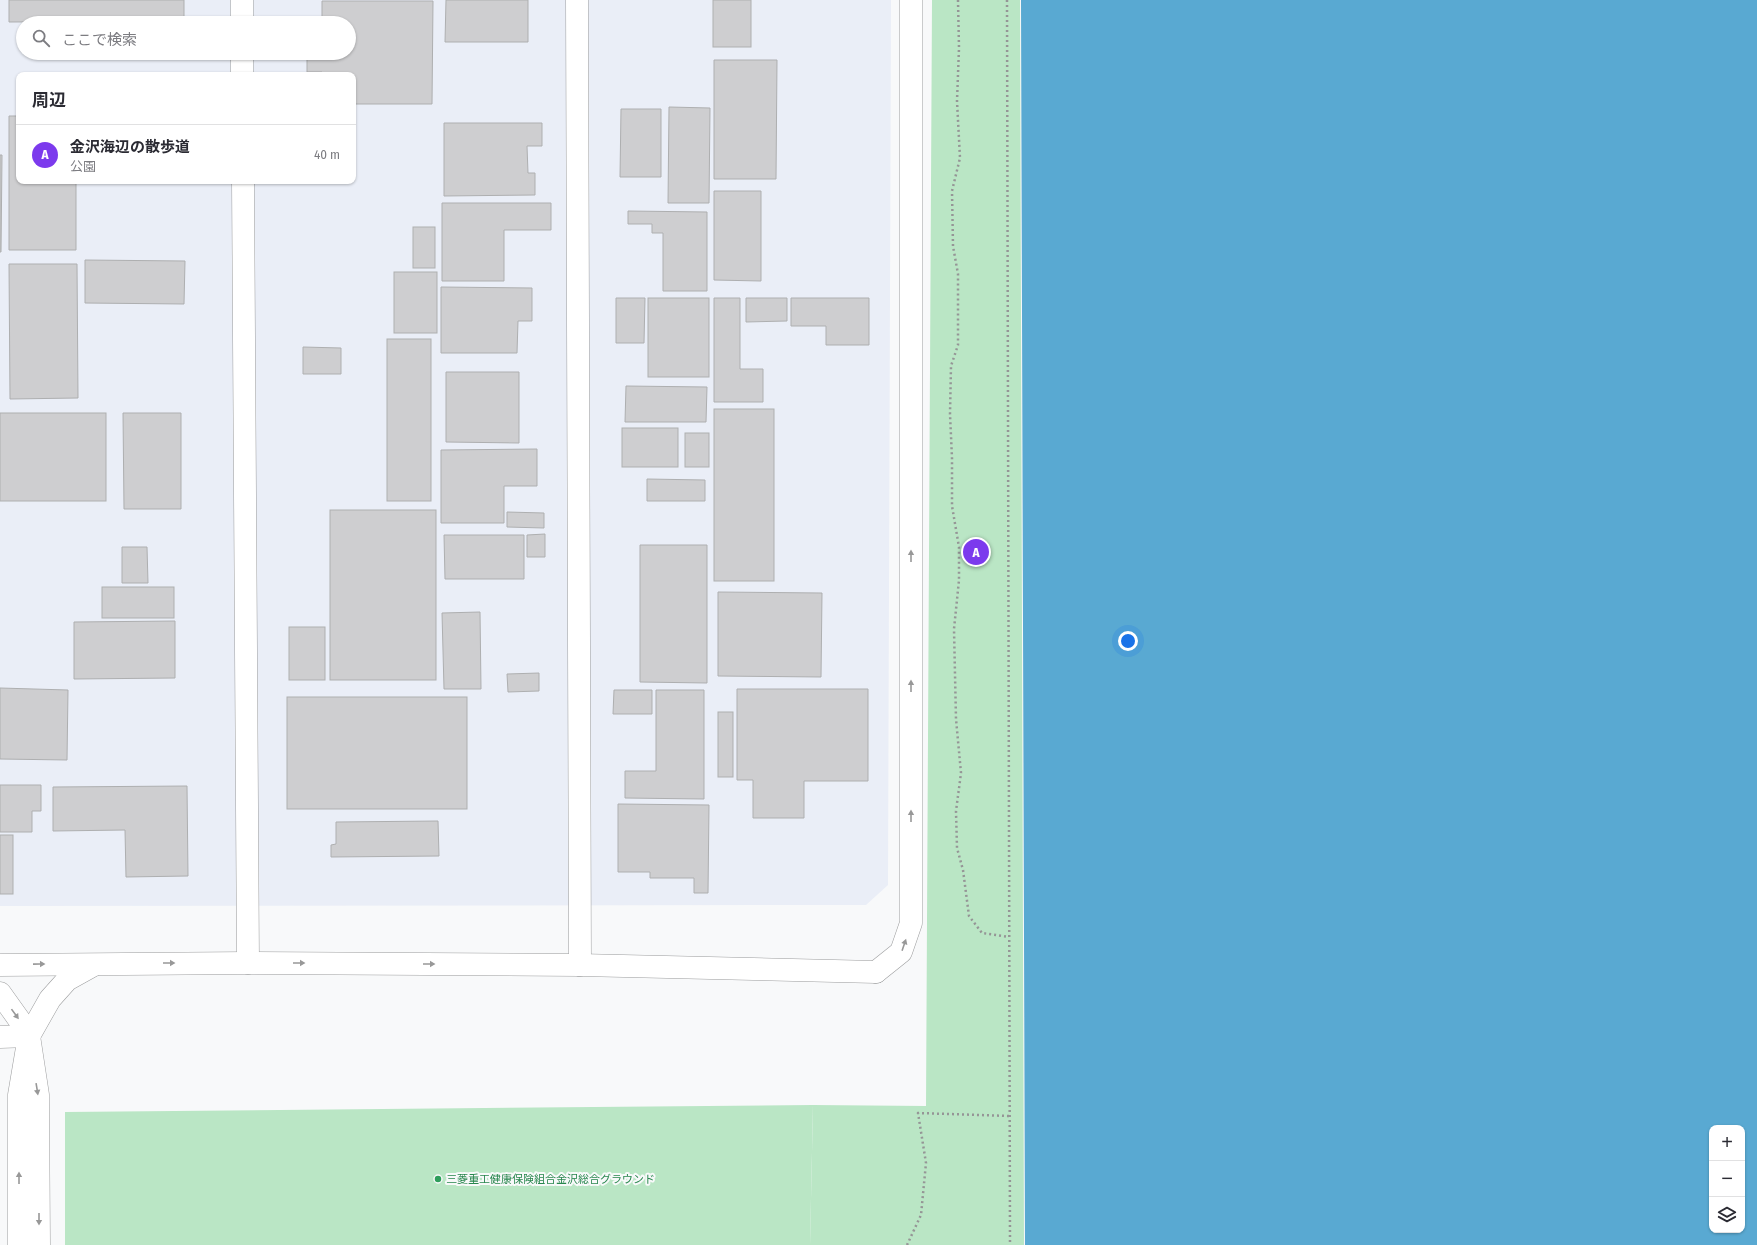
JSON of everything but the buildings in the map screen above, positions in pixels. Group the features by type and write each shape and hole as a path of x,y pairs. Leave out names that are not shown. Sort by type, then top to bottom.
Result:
{"street":[{"path":"242,0 242,16"},
{"path":"577,0 580,965"},
{"path":"0,965 248,963 580,965 876,972 901,952 912,922 911,0"},
{"path":"242,60 242,72"},
{"path":"243,184 248,963"},
{"path":"20,1245 19,1095 29,1036 50,999 67,980 96,964"},
{"path":"0,993 20,1020 29,1036 38,1095 39,1245"},
{"path":"0,1037 29,1036"}],"path":[{"path":"958,0 959,48 957,101 960,158 952,191 953,246 958,274 958,345 951,366 950,414 952,506 959,547 959,580 954,628 956,719 961,773 956,811 957,848 963,870 969,916 982,933 1009,937"},
{"path":"1006,0 1010,1245"},
{"path":"907,1245 921,1215 926,1163 918,1113 1009,1116"}],"shaded area":[{"path":"0,0 891,0 888,885 866,905 0,906"}],"green space":[{"path":"932,0 1020,0 1024,1245 810,1245 813,1105 926,1106"},
{"name":"三菱重工健康保険組合金沢総合グラウンド","path":"813,1105 810,1245 65,1245 65,1112"}],"water":[{"path":"1021,0 1757,0 1757,1245 1025,1245"}],"place":[{"name":"金沢海辺の散歩道","path":"976,552"},
{"name":"三菱重工健康保険組合金沢総合グラウンド","path":"438,1179"}]}
